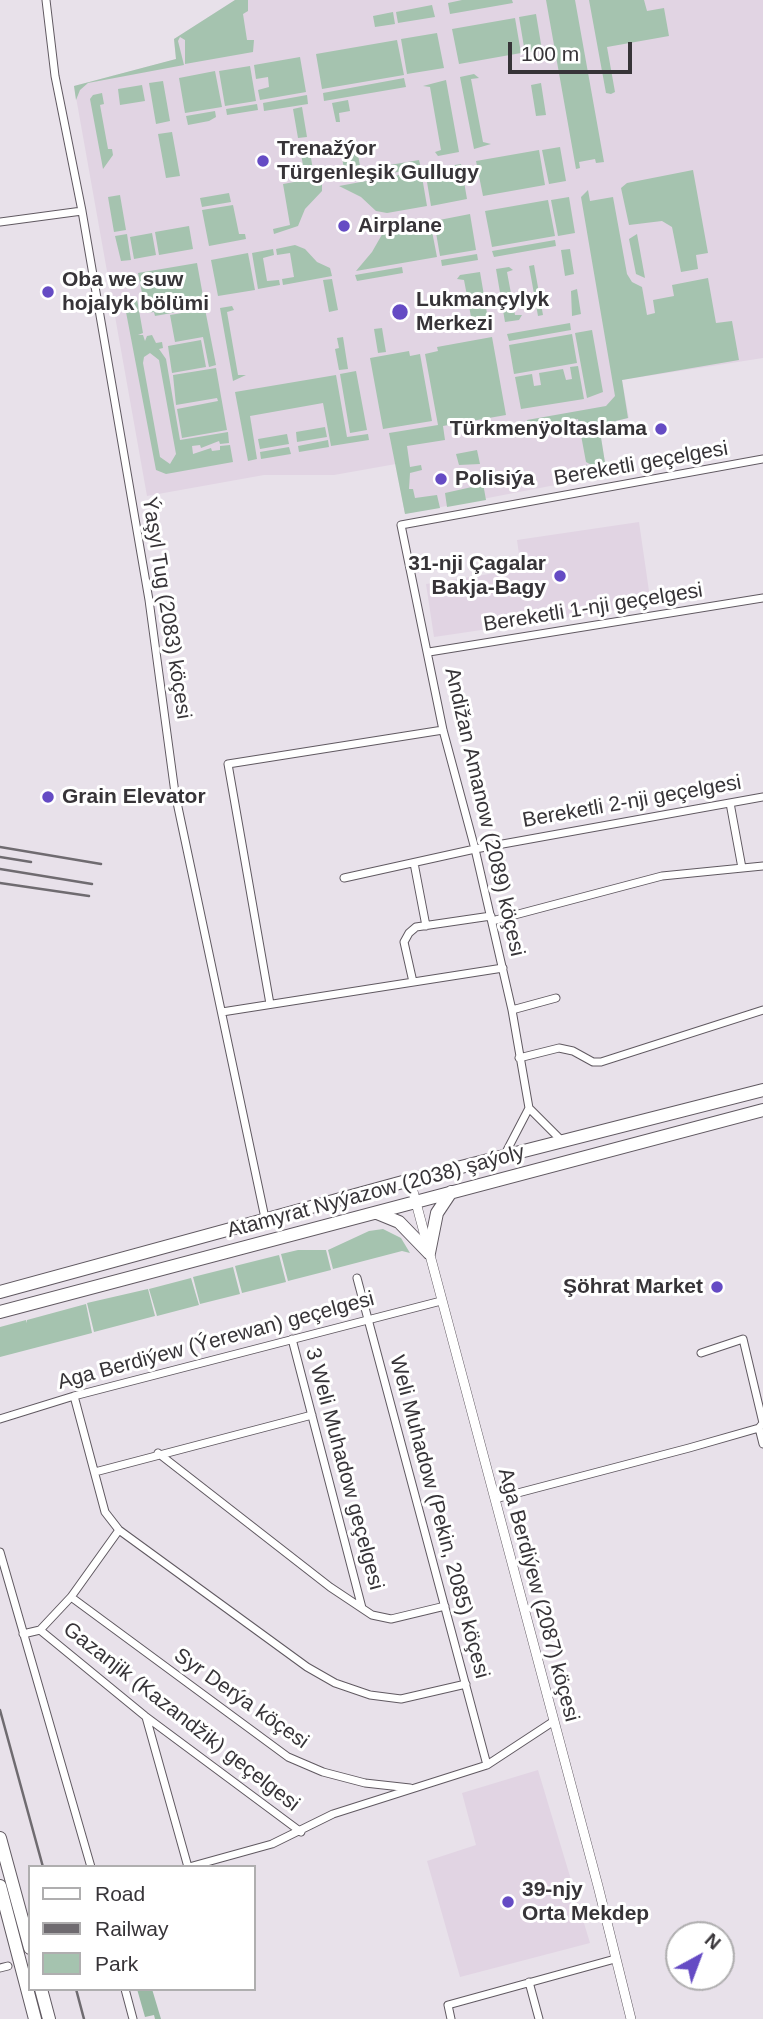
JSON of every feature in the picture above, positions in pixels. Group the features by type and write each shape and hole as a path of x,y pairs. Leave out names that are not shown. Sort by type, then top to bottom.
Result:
{"main road":[{"name":"Atamyrat Nyýazow (2038) şaýoly","path":"0,1292 410,1180 763,1090"},
{"name":"Atamyrat Nyýazow (2038) şaýoly","path":"0,1312 763,1110"},
{"path":"429,1253 437,1213 451,1192"},
{"path":"373,1212 399,1222 429,1253"},
{"path":"0,1838 28,1941"},
{"path":"0,1886 35,2019"},
{"path":"42,1991 49,2019"}],"street":[{"name":"Ýaşyl Tug (2083) köçesi","path":"46,0 55,76 82,211 149,600 175,793 265,1219"},
{"path":"0,222 82,211"},
{"name":"Bereketli geçelgesi","path":"401,526 763,459"},
{"name":"Andižan Amanow (2089) köçesi","path":"401,526 443,730 503,968 529,1108"},
{"name":"Bereketli 1-nji geçelgesi","path":"429,652 763,598"},
{"path":"270,1004 229,764 443,730"},
{"name":"Bereketli 2-nji geçelgesi","path":"344,878 475,849 763,797"},
{"path":"730,803 742,869"},
{"path":"414,863 426,926"},
{"path":"414,982 404,942 416,928 491,919 662,876 763,866"},
{"path":"222,1012 503,968"},
{"path":"512,1010 556,998"},
{"path":"519,1058 559,1048 573,1051 593,1062 601,1062 763,1010"},
{"path":"504,1156 529,1108 562,1141"},
{"name":"Aga Berdiýew (2087) köçesi","path":"410,1180 631,2019"},
{"name":"Weli Muhadow (Pekin, 2085) köçesi","path":"357,1278 487,1765"},
{"name":"Aga Berdiýew (Ýerewan) geçelgesi","path":"0,1419 74,1396 441,1301"},
{"name":"3 Weli Muhadow geçelgesi","path":"292,1339 362,1609"},
{"path":"701,1353 743,1339 763,1444"},
{"path":"74,1396 105,1512 120,1530 307,1667 335,1683 370,1695 401,1699 466,1684"},
{"path":"95,1472 312,1415"},
{"path":"495,1499 761,1425"},
{"path":"158,1454 362,1609 387,1619 445,1606"},
{"path":"23,1634 40,1630 71,1597 120,1530"},
{"path":"0,1552 90,1865"},
{"name":"Syr Derýa köçesi","path":"71,1597 288,1756 323,1772 365,1783 411,1788"},
{"name":"Gazanjik (Kazandžik) geçelgesi","path":"40,1630 145,1716 301,1832"},
{"path":"145,1716 188,1865"},
{"path":"196,1865 272,1844 333,1814 487,1765 554,1721"},
{"path":"451,2019 448,2005 615,1959"},
{"path":"529,1982 539,2019"},
{"path":"126,1991 133,2019"}],"shaded area":[{"path":"235,0 763,0 763,358 622,380 629,418 599,425 607,475 405,514 396,464 334,475 264,475 147,496 74,86 176,59 174,39"},
{"name":"31-nji Çagalar Bakja-Bagy","path":"639,522 651,605 434,637 426,584 521,569 517,540"},
{"name":"39-njy Orta Mekdep","path":"538,1770 590,1943 460,1977 427,1861 476,1845 462,1793"}],"green space":[{"path":"235,0 248,0 248,11 243,14 247,40 254,40 253,52 185,64 185,40 180,37 178,41 184,65 88,83 80,90 76,100 74,86 176,59 174,39"},
{"path":"462,0 512,0 513,3 450,14 448,3"},
{"path":"546,0 575,0 604,162 596,163 595,159 579,162 580,168 576,169"},
{"path":"589,0 644,0 647,11 664,8 669,36 607,47 615,92 611,94 606,93"},
{"path":"432,5 435,17 398,23 396,12"},
{"path":"393,12 395,24 375,27 373,16"},
{"path":"536,14 542,50 525,53 519,17"},
{"path":"515,18 521,53 459,64 452,29"},
{"path":"437,33 444,68 407,74 401,39"},
{"path":"397,40 404,75 322,89 316,54"},
{"path":"300,57 306,92 260,100 258,90 269,87 268,77 256,79 254,65"},
{"path":"250,66 256,101 225,106 219,71"},
{"path":"215,71 222,107 185,113 179,78"},
{"path":"474,74 479,78 471,79 483,142 491,144 474,149 460,77"},
{"path":"404,78 406,87 324,101 323,93"},
{"path":"446,80 459,152 438,156 435,152 441,150 430,87 423,86"},
{"path":"163,81 170,121 156,124 149,83"},
{"path":"541,83 546,115 536,116 531,85"},
{"path":"142,85 145,101 120,105 118,89"},
{"path":"102,93 104,104 100,105 108,149 112,149 113,155 103,169 90,99 93,95"},
{"path":"307,95 308,104 264,111 263,103"},
{"path":"348,100 350,111 339,113 340,122 336,122 332,103"},
{"path":"257,104 258,110 227,115 226,109"},
{"path":"302,107 307,137 298,138 293,109"},
{"path":"215,111 216,117 209,121 188,125 186,116"},
{"path":"172,132 180,176 166,178 158,134"},
{"path":"309,146 314,176 305,177 300,148"},
{"path":"560,147 566,181 549,184 542,150"},
{"path":"357,148 360,166 344,169 341,151"},
{"path":"539,150 545,185 483,196 476,161"},
{"path":"419,160 421,168 339,182 337,174"},
{"path":"461,164 467,199 431,206 425,170"},
{"path":"693,170 708,253 696,255 698,269 681,272 672,227 662,221 629,225 621,188 627,183"},
{"path":"421,171 427,206 387,213 376,211 361,197 339,186"},
{"path":"322,177 322,191 305,209 298,226 274,234 273,229 290,225 283,184"},
{"path":"588,190 590,201 613,197 627,274 632,282 642,287 647,315 655,313 653,300 674,296 672,285 708,278 716,323 732,321 739,360 622,380 628,418 599,425 607,475 589,479 586,464 593,474 598,473 599,469 586,462 578,419 529,428 527,420 606,406 615,396 581,197"},
{"path":"229,193 231,202 202,207 200,198"},
{"path":"120,195 126,230 114,232 108,197"},
{"path":"569,197 575,233 558,236 551,200"},
{"path":"548,200 555,236 492,247 485,211"},
{"path":"233,205 239,234 245,234 246,239 209,246 202,210"},
{"path":"470,214 476,250 440,256 434,221"},
{"path":"430,221 437,257 356,271 372,252 384,231"},
{"path":"189,226 193,249 159,255 155,232"},
{"path":"152,233 156,255 134,259 130,237"},
{"path":"127,234 131,260 121,261 115,236"},
{"path":"637,234 645,278 636,274 629,239"},
{"path":"555,240 556,246 494,257 492,251"},
{"path":"295,245 305,249 317,262 330,268 332,276 283,285 282,279 294,277 290,253 277,255 276,249"},
{"path":"273,249 274,255 263,258 267,281 279,280 280,285 258,289 252,253"},
{"path":"570,249 574,274 565,276 561,250"},
{"path":"248,253 255,290 218,296 211,260"},
{"path":"477,254 478,260 442,266 441,260"},
{"path":"197,263 205,307 155,316 154,312 146,313 138,273"},
{"path":"534,265 543,315 538,316 529,266"},
{"path":"402,267 403,273 357,281 355,275"},
{"path":"509,267 513,270 507,272 515,315 522,315 519,320 505,322 496,269"},
{"path":"480,272 489,325 468,328 465,324 472,322 464,280 457,279 460,275"},
{"path":"332,279 338,310 329,312 323,280"},
{"path":"577,289 581,314 572,316 571,291"},
{"path":"137,299 143,333 138,335 143,335 145,341 147,336 152,335 156,343 162,342 163,348 159,349 166,359 180,440 228,432 229,443 220,444 219,441 201,448 200,445 192,446 193,454 211,448 212,451 220,450 220,446 230,445 233,462 166,474 156,470 126,312 127,301","holes":["150,353 159,360 176,454 170,464 160,457 143,363 144,357"]},
{"path":"232,306 234,310 227,312 238,375 246,375 233,381 220,308"},
{"path":"205,309 216,365 209,367 203,337 175,342 170,315"},
{"path":"570,323 571,330 509,341 507,334"},
{"path":"382,328 386,352 378,353 374,329"},
{"path":"592,330 603,392 587,398 575,333"},
{"path":"572,334 577,363 514,374 509,345"},
{"path":"343,337 348,369 339,370 335,349 339,348 337,338"},
{"path":"492,337 506,415 443,426 445,440 407,446 410,467 421,465 422,470 410,473 409,489 413,489 415,498 437,495 440,508 405,514 389,433 438,425 425,354 438,351 437,347"},
{"path":"201,340 206,367 172,373 168,346"},
{"path":"409,351 410,356 420,354 432,421 383,429 370,358"},
{"path":"578,366 584,399 521,409 515,377 532,374 534,386 541,385 539,373 563,369 566,380 572,379 570,367"},
{"path":"216,368 227,430 182,438 177,409 218,401 217,398 176,405 173,375"},
{"path":"356,371 367,430 350,433 340,374"},
{"path":"336,375 347,437 368,434 369,440 331,446 323,403 250,416 257,459 248,461 235,392"},
{"path":"325,427 327,437 297,442 296,432"},
{"path":"287,434 289,444 260,449 258,439"},
{"path":"328,440 329,447 299,452 298,446"},
{"path":"289,447 291,454 261,459 260,452"},
{"path":"477,450 480,464 459,465 456,454"},
{"path":"481,472 486,500 447,507 445,493 472,487 470,474"},
{"path":"383,1229 401,1238 410,1253 402,1251 333,1269 328,1250 369,1231"},
{"path":"298,1250 326,1250 331,1270 288,1281 281,1254"},
{"path":"279,1255 286,1282 242,1293 235,1266"},
{"path":"233,1267 240,1294 200,1304 193,1277"},
{"path":"191,1278 199,1305 157,1316 149,1289"},
{"path":"148,1289 155,1316 94,1332 87,1303"},
{"path":"86,1304 92,1333 0,1357 0,1327 26,1320 27,1323 27,1320"},
{"path":"138,1991 153,1991 161,2019 155,2019 154,2015 145,2017"}],"railway":[{"path":"0,847 101,864"},
{"path":"0,857 31,862"},
{"path":"0,869 92,884"},
{"path":"0,883 89,896"},
{"path":"0,1710 42,1865"},
{"path":"77,1991 84,2019"}],"place":[{"name":"Trenažýor Türgenleşik Gullugy","path":"263,161"},
{"name":"Airplane","path":"344,226"},
{"name":"Oba we suw hojalyk bölümi","path":"48,292"},
{"name":"Lukmançylyk Merkezi","path":"400,312"},
{"name":"Türkmenÿoltaslama","path":"661,429"},
{"name":"Polisiýa","path":"441,479"},
{"name":"31-nji Çagalar Bakja-Bagy","path":"560,576"},
{"name":"Grain Elevator","path":"48,797"},
{"name":"Şöhrat Market","path":"717,1287"},
{"name":"39-njy Orta Mekdep","path":"508,1902"}]}
